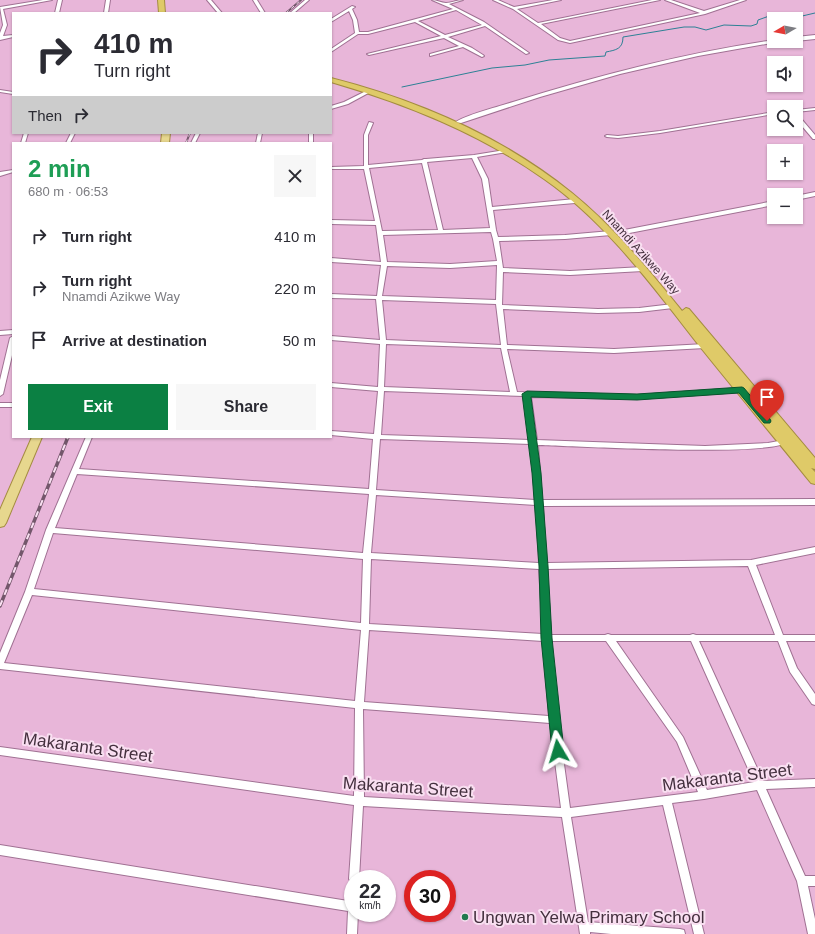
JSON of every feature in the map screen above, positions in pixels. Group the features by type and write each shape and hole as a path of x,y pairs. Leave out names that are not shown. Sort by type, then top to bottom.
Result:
{"highway":[{"path":"156,0 157,12"},
{"path":"161,0 162,12"},
{"name":"Nnamdi Azikwe Way","path":"332,77 401,98 459,122 498,142 541,168 583,200 615,233 814,463"},
{"name":"Nnamdi Azikwe Way","path":"332,80 370,91 432,114 463,128 505,151 548,179 615,233 815,480"}],"main road":[{"path":"0,523 4,506 37,438"}],"street":[{"path":"12,36 0,38 5,25 1,8 50,0"},
{"path":"57,12 60,0"},
{"path":"106,12 108,0"},
{"path":"209,0 219,12"},
{"path":"255,0 262,12"},
{"path":"293,12 307,0"},
{"path":"434,0 446,4 485,25 527,53"},
{"path":"446,4 461,0"},
{"path":"495,0 514,8 562,41 570,42 705,13 744,0"},
{"path":"514,8 559,0"},
{"path":"537,24 658,0"},
{"path":"667,0 705,13"},
{"path":"332,20 352,8 357,33"},
{"path":"332,50 357,33 368,33 456,9"},
{"path":"415,21 443,37 465,46 482,56"},
{"path":"369,54 443,37 485,25"},
{"path":"803,38 815,37"},
{"path":"459,122 529,98 649,66 710,51 767,43"},
{"path":"431,55 465,46"},
{"path":"0,90 12,93"},
{"path":"332,108 346,104 370,91"},
{"path":"803,110 815,109"},
{"path":"607,136 618,137 660,132 767,114"},
{"path":"355,870 359,801 359,705 365,626 367,556 381,389 383,342 379,299 384,264 380,234 366,167 366,135 371,123"},
{"path":"803,124 815,138"},
{"path":"332,168 366,167 474,156 505,151"},
{"path":"474,156 485,179 491,209 493,230 500,263 500,305 504,348 514,394"},
{"path":"424,160 441,231"},
{"path":"0,174 12,171"},
{"path":"803,197 815,194"},
{"path":"491,209 575,201"},
{"path":"496,239 565,237 615,233 767,204"},
{"path":"332,222 377,223"},
{"path":"380,234 493,230"},
{"path":"332,260 384,264 450,266 500,263"},
{"path":"499,270 570,273 643,269"},
{"path":"332,296 598,311 639,310 673,306"},
{"path":"0,333 12,332"},
{"path":"332,338 504,348 614,351 705,346"},
{"path":"0,394 12,342"},
{"path":"332,385 381,389 637,397 742,390"},
{"path":"527,394 534,443 539,502 544,566 547,638 554,720 566,812 585,930 680,934"},
{"path":"0,405 12,405"},
{"path":"332,433 377,437 706,448 768,445 784,442"},
{"path":"0,663 29,592 50,530 89,438"},
{"path":"76,471 539,502 815,502"},
{"path":"50,530 367,556 544,566 752,563 815,550"},
{"path":"752,563 793,670 815,701"},
{"path":"29,592 365,626 547,638 815,638"},
{"path":"608,637 680,740 704,795"},
{"path":"693,637 802,882 813,934"},
{"path":"0,666 359,705 554,720"},
{"name":"Makaranta Street","path":"0,750 359,801 566,812 704,795 760,785 815,783"},
{"path":"667,800 699,934"},
{"path":"0,850 344,905"},
{"path":"802,882 815,881"},
{"path":"352,922 352,934"}],"waterway":[{"path":"402,87 492,68 525,65 549,60 605,56 606,52 616,50 622,44 623,37 684,27 695,27 706,30 724,25 751,26 757,24 758,20 772,15 798,17 815,13"}],"railway":[{"path":"287,12 301,0"},
{"path":"186,142 190,134"},
{"path":"0,606 68,438"}],"place":[{"name":"Ungwan Yelwa Primary School","path":"465,917"}],"route":[{"path":"558,751 547,638 544,566 534,443 527,394 637,397 742,390 767,421"}]}
